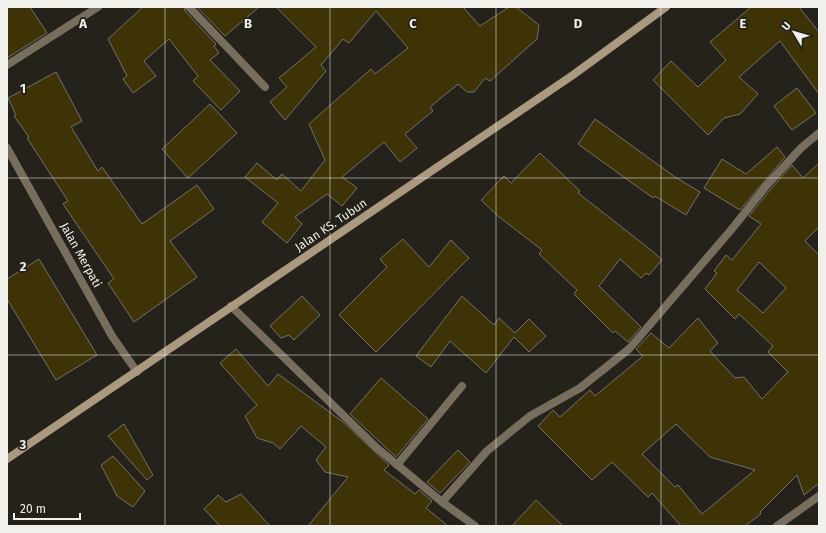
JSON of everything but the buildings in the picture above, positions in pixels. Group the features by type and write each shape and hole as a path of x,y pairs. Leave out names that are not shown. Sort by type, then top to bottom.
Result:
{"main road":[{"name":"Jalan KS. Tubun","path":"7,459 573,75 666,7"}],"street":[{"path":"7,65 98,7"},
{"path":"189,7 265,87"},
{"path":"442,502 487,451 499,441 530,416 580,388 629,349 731,230 766,185 801,148 819,133"},
{"name":"Jalan Merpati","path":"7,148 112,336 137,372"},
{"path":"231,306 377,448 442,502 475,526"},
{"path":"397,465 462,386"},
{"path":"777,526 819,496"}]}
